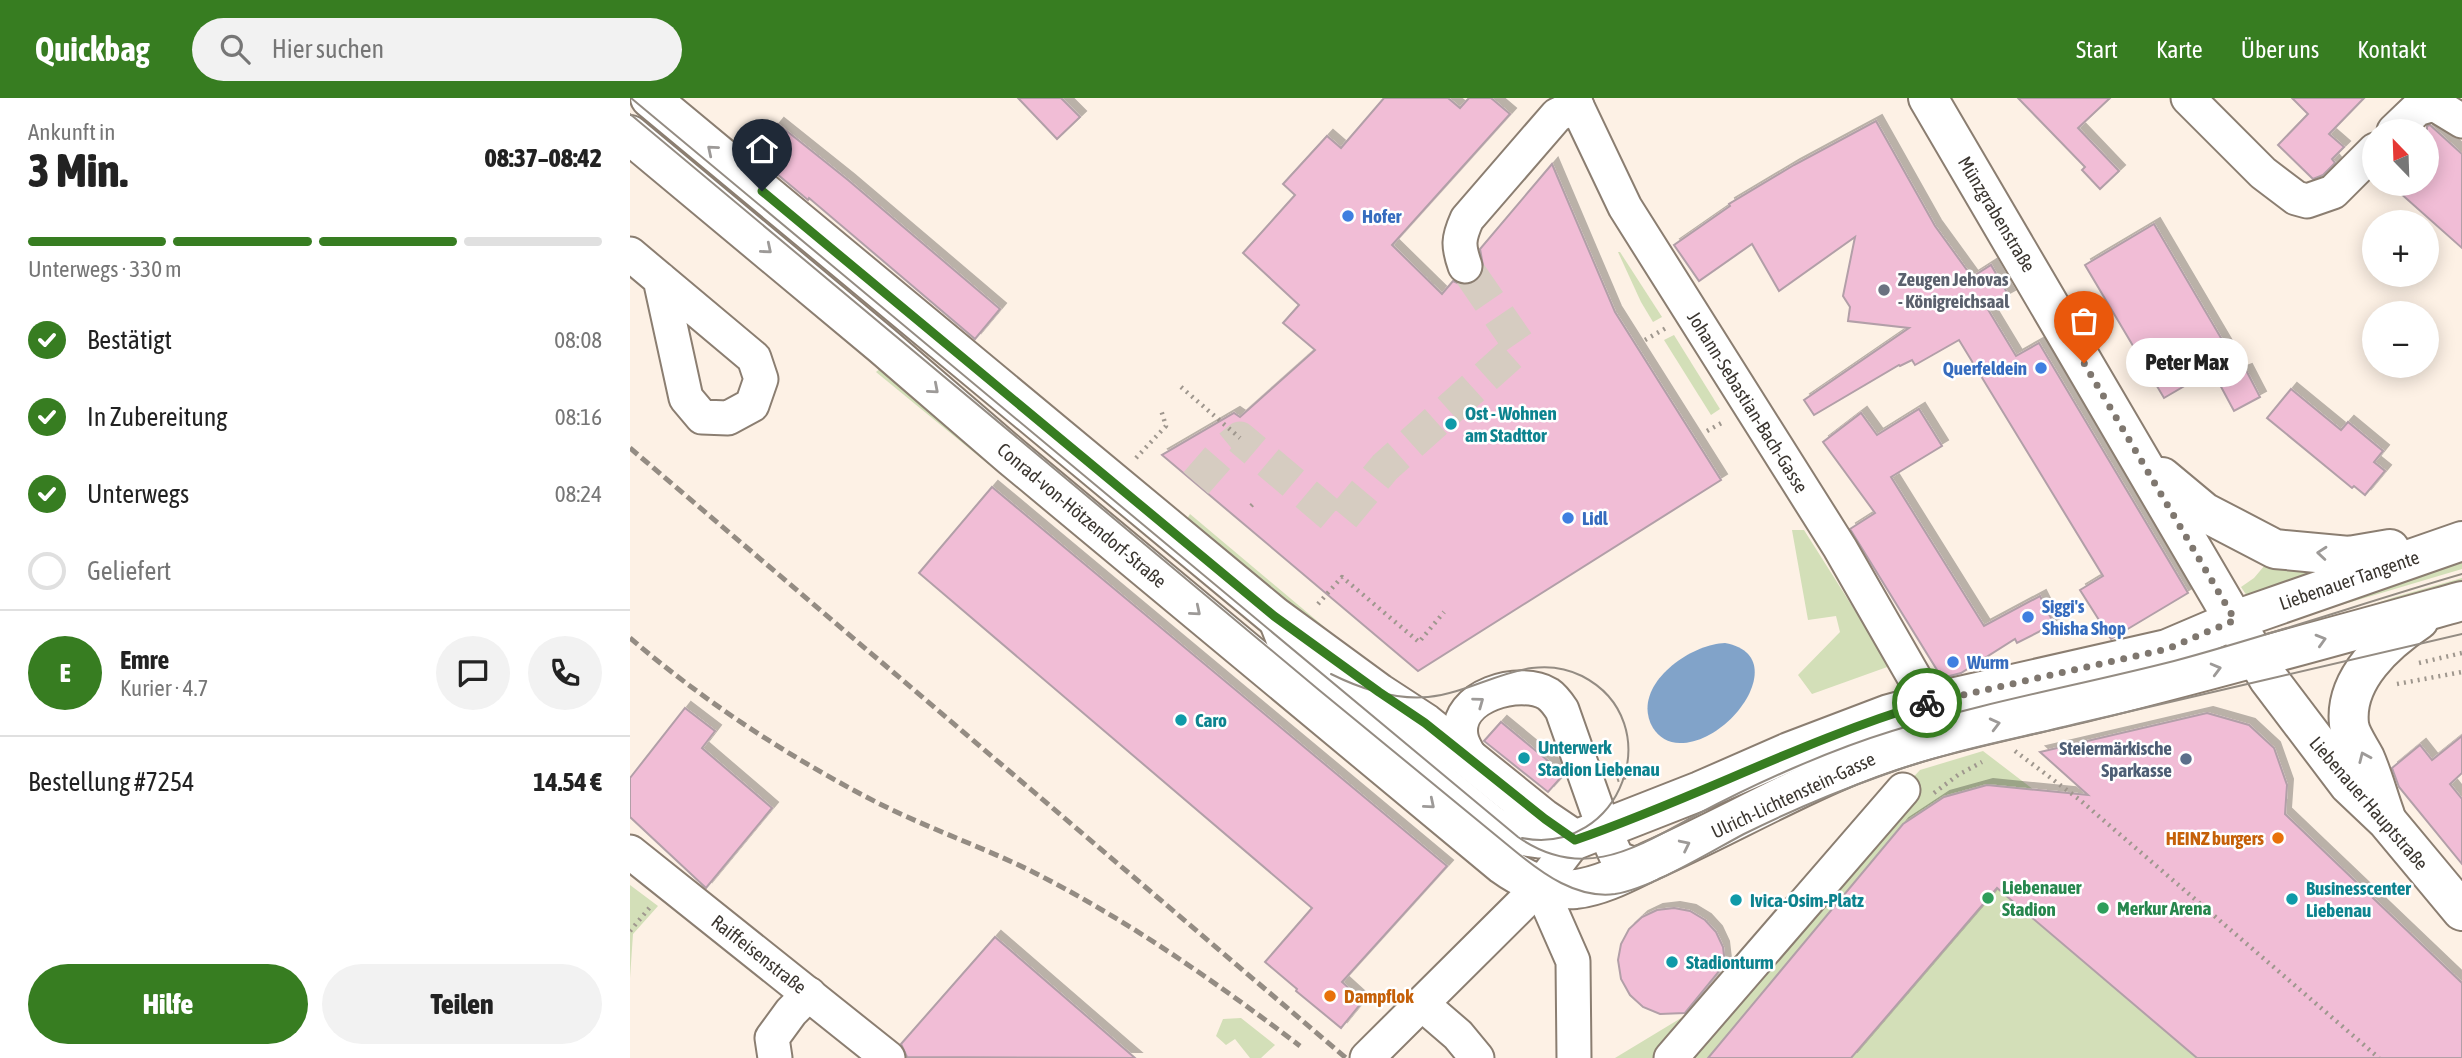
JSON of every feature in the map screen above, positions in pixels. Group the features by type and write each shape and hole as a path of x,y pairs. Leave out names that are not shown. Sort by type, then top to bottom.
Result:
{"main road":[{"name":"Münzgrabenstraße","path":"1928,98 2235,620"},
{"path":"664,102 1274,616 1425,723 1472,760 1590,834"},
{"name":"Conrad-von-Hötzendorf-Straße","path":"635,139 1503,865 1520,878 1540,886"},
{"path":"2139,457 2204,512 2275,549 2349,556 2462,539"},
{"name":"Liebenauer Tangente","path":"2235,620 2462,539"},
{"path":"2256,659 2449,605"},
{"path":"2387,821 2366,761 2348,726 2350,702 2368,667 2391,639 2449,605"},
{"name":"Ulrich-Lichtenstein-Gasse","path":"1590,834 1700,791 1789,752 1889,715 1929,703 2167,649 2235,620"},
{"name":"Liebenauer Hauptstraße","path":"2235,620 2256,659 2292,712 2349,785 2387,821 2462,911"},
{"name":"Ulrich-Lichtenstein-Gasse","path":"1540,886 1576,889 1600,883 1832,773 1882,754 2256,659"}],"street":[{"path":"2188,98 2263,173 2295,198 2307,201 2333,192 2362,163"},
{"path":"635,139 664,102"},
{"path":"1465,266 1459,249 1460,235 1467,219 1557,116 1575,102"},
{"name":"Johann-Sebastian-Bach-Gasse","path":"1575,102 1625,208 1840,548 1929,703"},
{"path":"2407,119 2417,109 2434,104 2462,121"},
{"path":"630,254 660,279"},
{"path":"1274,616 1290,657 1494,824 1526,839 1539,841 1590,834"},
{"path":"1472,760 1461,735 1461,726 1468,710 1489,694 1513,687 1526,687 1546,693 1562,710 1590,834 1617,858 1632,864 1651,861"},
{"path":"1671,1058 1915,794"},
{"path":"1367,1058 1590,834"},
{"name":"Raiffeisenstraße","path":"630,852 888,1058"},
{"path":"1540,886 1573,961 1574,1058"},
{"path":"775,1058 772,1038 791,1012 809,994"},
{"path":"1422,1004 1458,1035 1477,1058"}],"path":[{"path":"1645,340 1664,329"},
{"path":"1181,387 1240,438"},
{"path":"1134,464 1139,453 1166,426 1161,410"},
{"path":"1707,431 1723,422"},
{"path":"1318,604 1342,577 1419,642 1444,612"},
{"path":"2385,687 2462,672"},
{"path":"2004,754 2023,748"},
{"path":"2015,751 2080,800 2379,1058"},
{"path":"1915,794 1993,757"},
{"path":"630,931 653,902"}],"green space":[{"path":"1620,252 1662,317 1653,322"},
{"path":"1674,335 1720,409 1711,415 1664,340"},
{"path":"882,367 995,466 993,468 876,372"},
{"path":"1190,514 1384,677 1382,682 1187,519"},
{"path":"1792,530 1804,530 1890,666 1812,694 1798,675 1840,632 1836,616 1808,620"},
{"path":"2462,563 2462,569 2304,616 2302,611"},
{"path":"2265,565 2327,571 2247,596 2241,587 2254,578"},
{"path":"2462,578 2462,585 2308,626 2395,597"},
{"name":"Liebenauer Stadion","path":"1983,751 2362,1058 1615,1058 1696,1009 1920,770"},
{"path":"630,885 658,906 633,934 630,978"},
{"path":"1241,1018 1275,1045 1261,1058 1250,1058 1235,1039 1226,1045 1216,1036 1223,1019"}],"water":[{"path":"1725,643 1744,651 1754,664 1754,680 1747,698 1735,715 1700,739 1680,743 1664,739 1653,728 1648,713 1649,698 1656,683 1666,670 1695,651"}],"building":[{"path":"1018,98 1061,98 1080,117 1057,139"},
{"name":"Ost - Wohnen am Stadttor","path":"1384,98 1448,98 1460,108 1469,98 1491,98 1510,114 1392,245 1442,294 1453,281 1462,285 1472,284 1484,271 1480,249 1552,164 1615,312 1721,480 1418,671 1162,455 1234,413 1240,417 1315,350 1283,323 1299,305 1243,253 1295,195 1283,184 1327,136 1341,148"},
{"path":"2018,98 2110,98 2078,128 2119,171 2100,189 2082,170 2085,167"},
{"path":"2292,98 2364,98 2329,134 2344,147 2332,159 2335,163 2323,175 2313,179 2278,145 2308,114"},
{"path":"1876,121 1935,226 1972,277 1991,265 2009,296 1987,308 2016,356 2039,343 2188,593 2111,639 2080,590 2103,576 1959,340 1915,365 1912,360 1899,365 1814,415 1804,400 1909,328 1848,321 1850,307 1843,296 1855,237 1779,291 1752,244 1699,281 1674,245 1730,206 1729,204"},
{"path":"778,124 1000,309 975,339 753,154"},
{"path":"2440,134 2462,154 2462,248 2439,228 2439,210 2419,210 2404,196 2440,196"},
{"path":"2154,224 2241,372 2246,370 2260,397 2234,411 2212,370 2164,398 2085,265"},
{"path":"2291,389 2341,430 2348,422 2383,451 2374,462 2385,471 2365,495 2354,486 2352,488 2267,418"},
{"path":"1919,409 1942,446 1891,477 1984,626 2040,596 2054,624 2017,643 2015,639 1961,673 1942,678 1850,529 1875,513 1823,442 1861,413 1877,435"},
{"name":"Caro","path":"992,487 1447,866 1342,982 1363,1001 1341,1028 1265,962 1312,908 919,573"},
{"path":"685,708 715,731 702,748 772,808 706,888 630,817 630,778"},
{"path":"2207,713 2249,725 2274,748 2287,785 2285,814 2462,983 2462,1058 2197,1058 1997,888 1851,1058 1708,1058 1903,824 1944,797 1987,785 2088,795 2040,752"},
{"name":"Unterwerk Stadion Liebenau","path":"1501,722 1564,774 1548,792 1484,741"},
{"path":"2462,736 2462,773 2450,784 2462,799 2462,864 2399,787 2392,768 2420,745 2432,760"},
{"name":"Stadionturm","path":"1674,908 1690,911 1705,920 1716,932 1723,947 1725,964 1685,1013 1660,1014 1643,1007 1630,995 1621,979 1618,960 1621,944 1629,929 1642,917 1657,910"},
{"path":"995,937 1135,1058 907,1057 901,1044"}],"tunnel":[{"path":"1196,483 1223,452 1240,438 1339,522 1385,467 1520,346 1465,266"}],"tram line":[{"path":"631,98 1518,837 1542,851 1565,857 1588,859 1632,848 1769,779 1819,757 1892,731 1997,702 2174,661 2462,574"},
{"path":"630,114 1515,851 1549,876 1587,893 1615,894 1646,885 1796,809 1933,759 2462,634"},
{"path":"1331,674 1378,692 1403,697 1428,697 1448,694 1524,669 1543,667 1562,669 1582,676 1609,697 1624,723 1628,752 1622,781 1608,807 1586,827 1557,838 1522,838"}],"railway":[{"path":"630,448 1346,1058"},
{"path":"630,638 717,706 779,747 876,802 1019,865 1074,894 1173,955 1300,1046"}],"way so far":[{"path":"1927,703 2167,649 2235,620 2084,363"}],"place":[{"name":"Hofer","path":"1348,216"},
{"name":"Zeugen Jehovas - Königreichsaal","path":"1884,290"},
{"name":"Peter Max","path":"2084,363"},
{"name":"Querfeldein","path":"2041,368"},
{"name":"Ost - Wohnen am Stadttor","path":"1451,424"},
{"name":"Lidl","path":"1568,518"},
{"name":"Siggi's Shisha Shop","path":"2028,617"},
{"name":"Wurm","path":"1953,662"},
{"name":"Caro","path":"1181,720"},
{"name":"Unterwerk Stadion Liebenau","path":"1524,758"},
{"name":"Steiermärkische Sparkasse","path":"2186,759"},
{"name":"HEINZ burgers","path":"2278,838"},
{"name":"Liebenauer Stadion","path":"1988,898"},
{"name":"Businesscenter Liebenau","path":"2292,899"},
{"name":"Ivica-Osim-Platz","path":"1736,900"},
{"name":"Merkur Arena","path":"2103,908"},
{"name":"Stadionturm","path":"1672,962"},
{"name":"Dampflok","path":"1330,996"}],"route":[{"path":"762,191 1274,616 1425,723 1575,840 1700,791 1789,752 1927,703"}]}
